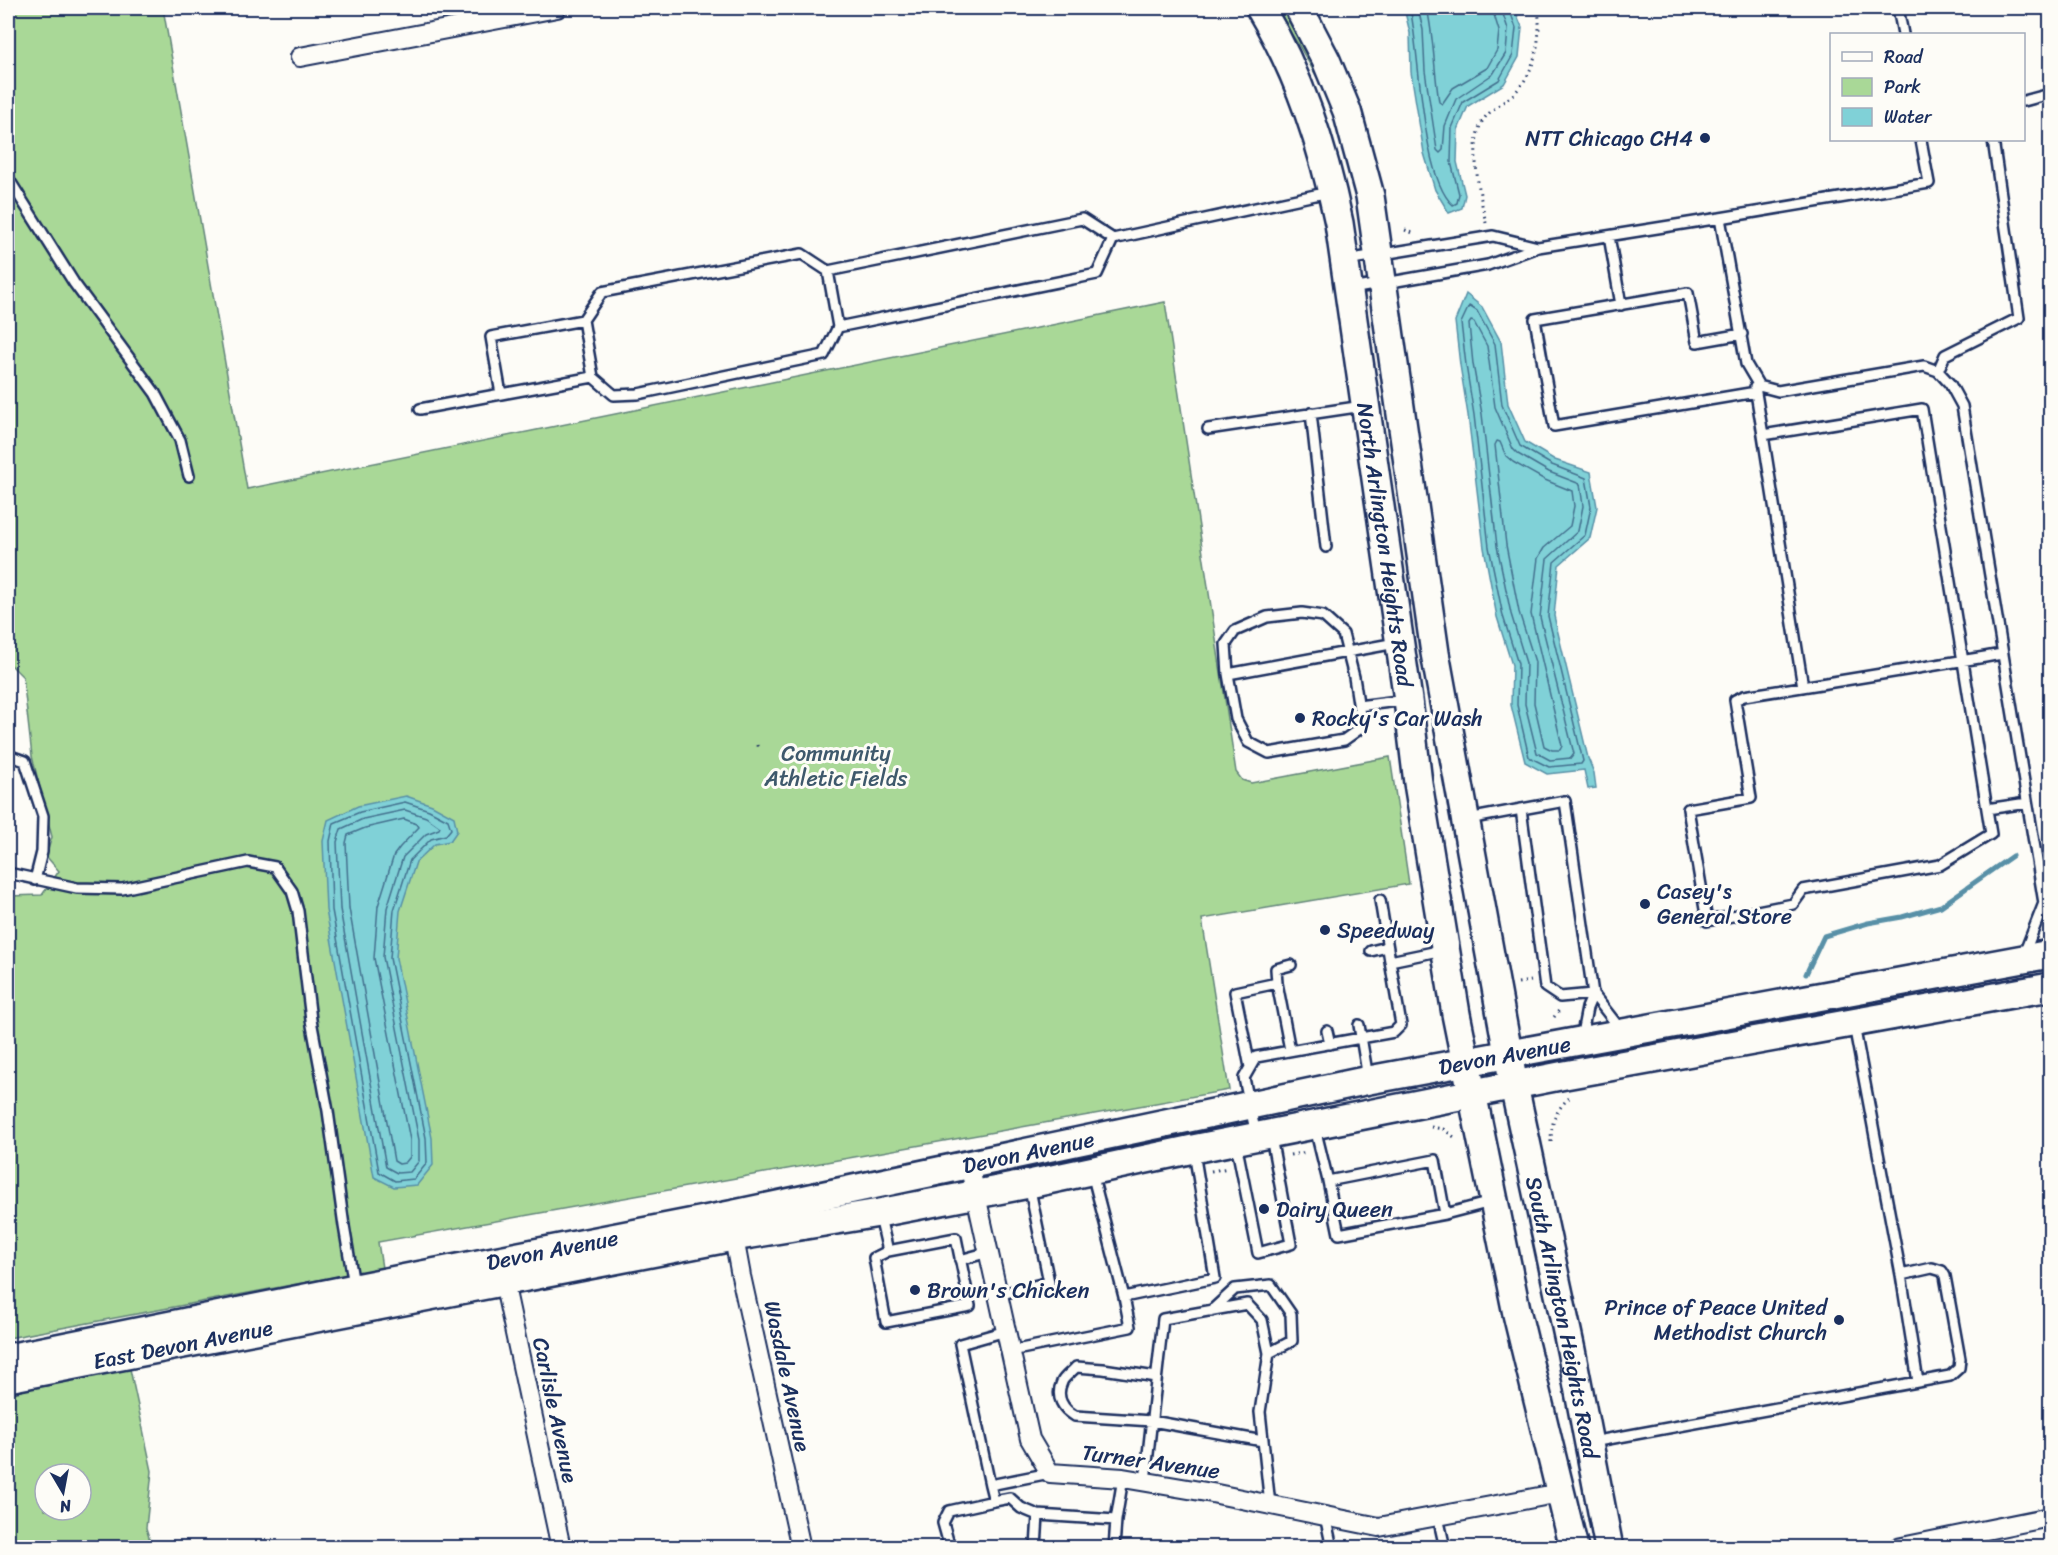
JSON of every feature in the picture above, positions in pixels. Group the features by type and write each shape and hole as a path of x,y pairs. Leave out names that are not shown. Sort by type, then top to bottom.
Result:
{"main road":[{"name":"North Arlington Heights Road","path":"1260,8 1305,100 1316,131 1332,192 1345,260 1408,700 1419,794 1471,1094"},
{"name":"North Arlington Heights Road","path":"1299,8 1326,60 1347,111 1367,185 1435,653 1514,1086"},
{"name":"Devon Avenue","path":"357,1298 504,1282 732,1226 969,1164 1369,1080 2050,954"},
{"name":"Devon Avenue","path":"8,1358 357,1298 732,1226 879,1213 1092,1170 1196,1161 1255,1147 1317,1137 1471,1094 2050,987"},
{"name":"South Arlington Heights Road","path":"1514,1086 1590,1442 1609,1548"},
{"name":"South Arlington Heights Road","path":"1471,1094 1534,1390 1571,1546"},
{"name":"East Devon Avenue","path":"8,1378 357,1298"}],"street":[{"path":"300,57 557,8"},
{"name":"Turner Avenue","path":"969,1164 1030,1439 1050,1473 1145,1481 1379,1527 1560,1492"},
{"name":"Wasdale Avenue","path":"732,1226 801,1548"},
{"name":"Carlisle Avenue","path":"504,1282 561,1548"},
{"path":"1896,1548 2050,1517"}],"lane":[{"path":"1898,8 1903,33"},
{"path":"2025,102 2050,94"},
{"path":"1349,289 1488,265 1538,247 1929,183 1921,141"},
{"path":"1938,371 1945,355 2019,318 1993,141"},
{"path":"8,178 74,283 154,393 180,440 189,476"},
{"path":"828,271 838,327 824,356 638,394 614,395 593,377 583,320 602,292 802,254 828,271 1082,219 1113,239 1332,192"},
{"path":"1720,218 1746,364 1759,386 1778,391 1924,366 1938,371 1950,384 1962,406 2027,803 2047,906 2022,959"},
{"path":"1345,260 1493,236 1538,247"},
{"path":"1609,236 1621,305"},
{"path":"838,327 1097,274 1113,239"},
{"path":"1742,334 1697,342 1688,293 1535,319 1554,426 1756,392"},
{"path":"501,394 491,337 583,320"},
{"path":"1752,375 1803,687"},
{"path":"420,409 593,377"},
{"path":"1208,429 1365,406"},
{"path":"1763,435 1922,409 1963,661 1991,834 1940,865 1803,890 1793,904 1707,921 1688,809 1751,798 1735,700 1744,696 1803,687 1963,661 2003,654"},
{"path":"1311,413 1326,547"},
{"path":"1302,613 1323,616 1343,634 1347,653 1358,706 1359,730 1344,740 1269,753 1248,742 1236,719 1228,674 1226,644 1235,631 1267,617 1302,613"},
{"path":"1228,674 1399,642"},
{"path":"1358,706 1408,700"},
{"path":"8,755 25,761 43,816 42,852 35,880"},
{"path":"1466,819 1565,801 1593,994 1622,1032"},
{"path":"1987,809 2027,803"},
{"path":"1521,809 1545,987 1560,997 1593,994"},
{"path":"8,873 77,888 122,889 248,862 274,867 292,891 298,911 311,1020 328,1111 344,1226 357,1298"},
{"path":"1255,1147 1291,1244 1258,1253 1255,1147 1244,1078 1256,1057 1394,1032 1401,1025 1380,900"},
{"path":"1371,951 1387,947"},
{"path":"1390,961 1446,949"},
{"path":"1290,1050 1276,969 1291,965"},
{"path":"1250,1067 1235,992 1277,983"},
{"path":"1581,1040 1587,1008 1593,994"},
{"path":"1854,1023 1901,1275 1918,1382"},
{"path":"1359,1025 1369,1080"},
{"path":"1327,1031 1330,1044"},
{"path":"1317,1137 1338,1234 1445,1214 1494,1202"},
{"path":"1124,1297 1215,1278 1196,1161"},
{"path":"1328,1181 1435,1161 1445,1214"},
{"path":"1011,1351 1130,1327 1092,1170"},
{"path":"998,1295 1049,1282 1029,1184"},
{"path":"879,1213 888,1251"},
{"path":"956,1238 970,1306 886,1322 874,1258 888,1251 956,1238"},
{"path":"960,1260 989,1252"},
{"path":"1590,1442 1950,1376 1959,1368 1960,1359 1945,1276 1942,1271 1932,1268 1901,1275"},
{"path":"1211,1311 1235,1289 1271,1285 1291,1314 1292,1341 1269,1353"},
{"path":"1145,1481 1163,1319 1247,1304 1262,1320 1269,1353 1260,1412 1270,1505"},
{"path":"994,1501 960,1344 1006,1331"},
{"path":"1156,1377 1076,1367 1062,1381 1059,1396 1065,1410 1076,1416 1152,1421 1263,1441"},
{"path":"990,1485 1050,1473"},
{"path":"1114,1548 1123,1478"},
{"path":"950,1548 943,1523 949,1511 1010,1498 1021,1508 1038,1515 1116,1520"},
{"path":"1036,1548 1038,1515"},
{"path":"1325,1516 1332,1548"},
{"path":"1438,1517 1445,1548"}],"path":[{"path":"1486,225 1479,178 1477,138 1480,126 1487,115 1509,98 1525,81 1539,33 1538,8"},
{"path":"757,745 758,751"},
{"path":"1511,984 1531,981"},
{"path":"1554,1017 1561,1007"},
{"path":"1551,1143 1548,1126 1570,1098"},
{"path":"1426,1127 1443,1129 1459,1141"},
{"path":"1196,1161 1255,1147 1317,1137"}],"green space":[{"name":"Community Athletic Fields","path":"8,8 163,8 247,489 1165,302 1236,772 1242,780 1251,783 1390,757 1409,884 1202,919 1229,1090 378,1242 382,1268 8,1338 8,896 42,895 59,871 46,856 52,837 32,756 23,677 8,662"},
{"path":"1274,8 1287,8 1323,83 1321,84"},
{"path":"130,1369 152,1471 146,1528 152,1547 8,1547 8,1393"}],"water":[{"path":"1404,8 1514,8 1522,27 1519,57 1504,84 1468,106 1458,130 1457,162 1465,195 1462,208 1449,213 1435,190 1424,153 1411,72 1410,33"},
{"path":"1466,294 1482,307 1501,342 1508,404 1525,442 1555,460 1591,472 1597,507 1590,538 1559,565 1554,616 1596,788 1588,789 1584,770 1547,774 1525,762 1511,705 1512,665 1497,617 1484,548 1460,365 1455,321"},
{"path":"406,796 432,805 454,817 457,831 450,841 435,844 416,862 400,911 396,958 432,1138 433,1165 417,1185 394,1187 374,1177 326,910 323,841 328,820 358,806"}],"waterway":[{"path":"1806,974 1824,936 1941,906 2012,856"}],"place":[{"name":"NTT Chicago CH4","path":"1705,138"},
{"name":"Rocky's Car Wash","path":"1300,718"},
{"name":"Casey's General Store","path":"1645,904"},
{"name":"Speedway","path":"1325,930"},
{"name":"Dairy Queen","path":"1264,1209"},
{"name":"Brown's Chicken","path":"915,1290"},
{"name":"Prince of Peace United Methodist Church","path":"1839,1320"}]}
